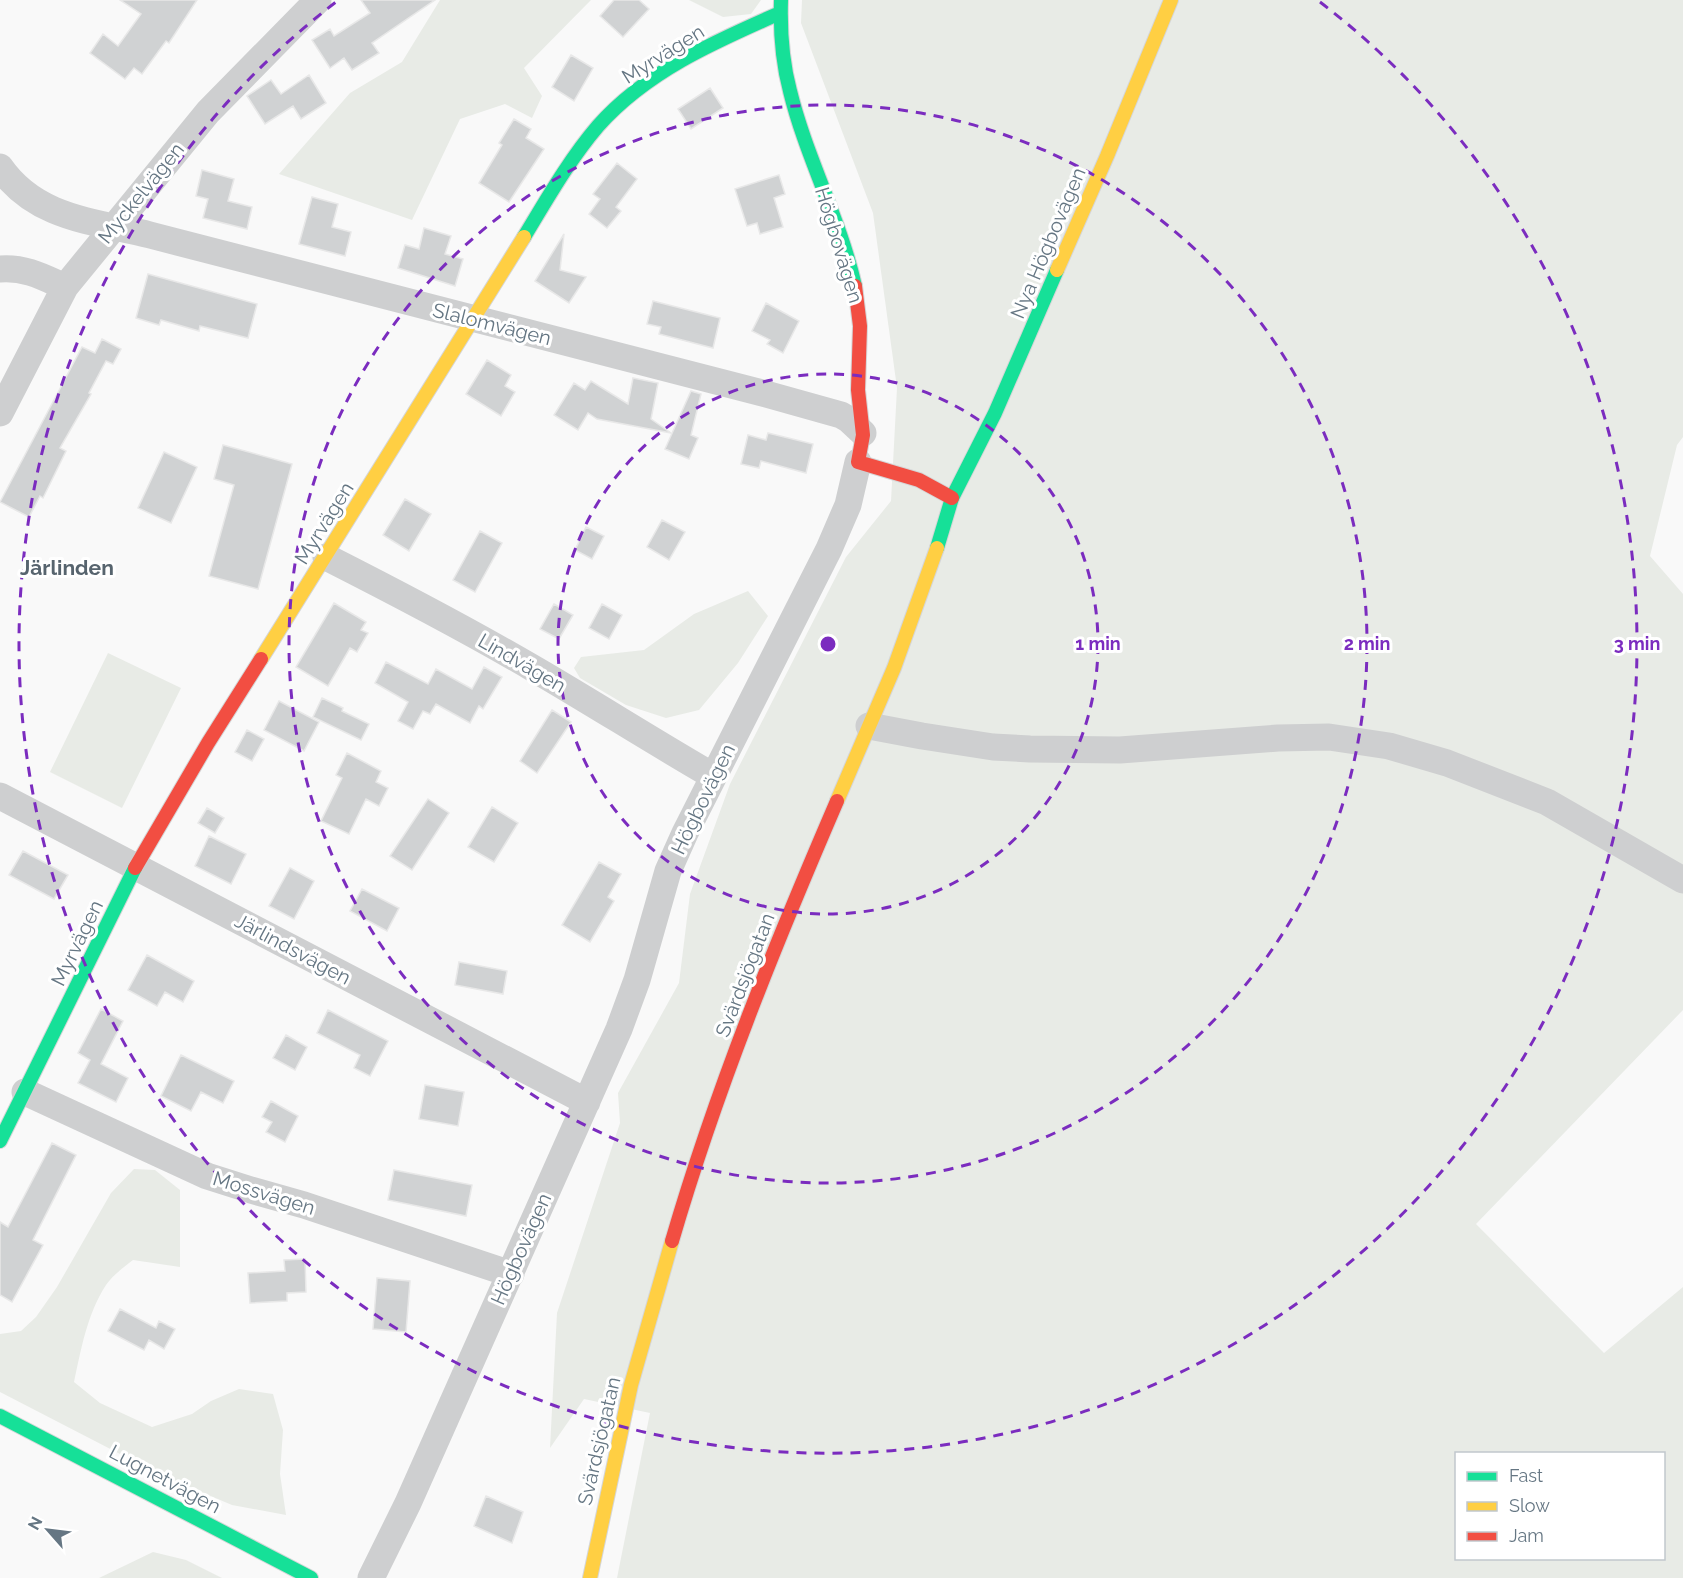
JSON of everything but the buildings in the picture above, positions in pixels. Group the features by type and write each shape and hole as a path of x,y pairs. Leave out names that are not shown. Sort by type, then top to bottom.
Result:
{"street":[{"name":"Myckelvägen","path":"0,413 65,287 208,112 318,0"},
{"name":"Nya Högbovägen","path":"952,498 995,413 1107,156 1171,0"},
{"name":"Myrvägen","path":"0,1141 136,867 208,743 568,166 613,111 644,85 674,65 781,6"},
{"name":"Högbovägen","path":"371,1578 408,1503 511,1274 627,1008 668,872 685,833 829,549 848,505 863,433 858,391 860,329 854,282 840,234 798,121 783,59 781,6"},
{"name":"Slalomvägen","path":"0,167 20,191 38,203 77,219 115,226 825,410 848,419 863,433"},
{"path":"0,269 14,268 30,271 65,287"},
{"path":"858,462 897,472 933,486 952,498"},
{"name":"Svärdsjögatan","path":"590,1578 631,1385 685,1197 751,1008 910,624 945,527 952,498"},
{"name":"Lindvägen","path":"326,556 410,599 536,670 713,776"},
{"path":"869,726 993,747 1030,749 1120,750 1329,736 1389,746 1447,762 1547,802 1683,880"},
{"name":"Järlindsvägen","path":"0,796 587,1102"},
{"name":"Mossvägen","path":"25,1092 207,1176 304,1205 511,1274"},
{"name":"Lugnetvägen","path":"0,1416 311,1578"}],"shaded area":[{"path":"440,0 591,0 524,68 542,96 532,118 505,104 460,119 412,220 279,174 350,93 402,62"},
{"path":"689,0 761,0 751,14 723,17"},
{"path":"802,0 1683,0 1683,437 1677,445 1650,556 1683,594 1683,1010 1476,1224 1604,1353 1683,1287 1683,1578 617,1578 650,1413 584,1399 550,1448 557,1313 620,1123 618,1093 679,983 690,894 730,784 846,557 891,501 897,388 873,213 801,23"},
{"path":"748,591 768,616 738,663 699,710 666,718 626,705 580,678 574,668 581,657 644,650 694,614"},
{"path":"108,653 181,688 122,808 50,772"},
{"path":"134,1169 155,1170 180,1190 180,1267 133,1260 112,1278 99,1296 89,1320 74,1382 100,1403 152,1427 192,1414 211,1401 239,1389 273,1394 283,1430 280,1474 286,1515 232,1505 194,1489 151,1470 0,1392 0,1334 21,1331 36,1317 57,1287 111,1193"},
{"path":"153,1552 186,1560 222,1578 99,1578"}],"traffic: fast":[{"path":"781,0 782,46 790,91 805,140 841,237 855,286"},
{"path":"524,237 577,152 617,107 638,89 683,60 780,13"},
{"path":"937,548 952,498 995,413 1057,270"},
{"path":"0,1141 135,868"},
{"path":"0,1416 311,1578"}],"traffic: slow":[{"path":"1057,270 1171,0"},
{"path":"261,659 524,237"},
{"path":"837,801 894,668 937,548"},
{"path":"590,1578 631,1385 672,1241"}],"traffic: jam":[{"path":"855,286 860,326 858,390 863,435 858,462 919,480 952,498"},
{"path":"135,868 208,743 261,659"},
{"path":"672,1241 727,1073 791,909 837,801"}],"district":[{"name":"Järlinden","path":"67,568"}]}
